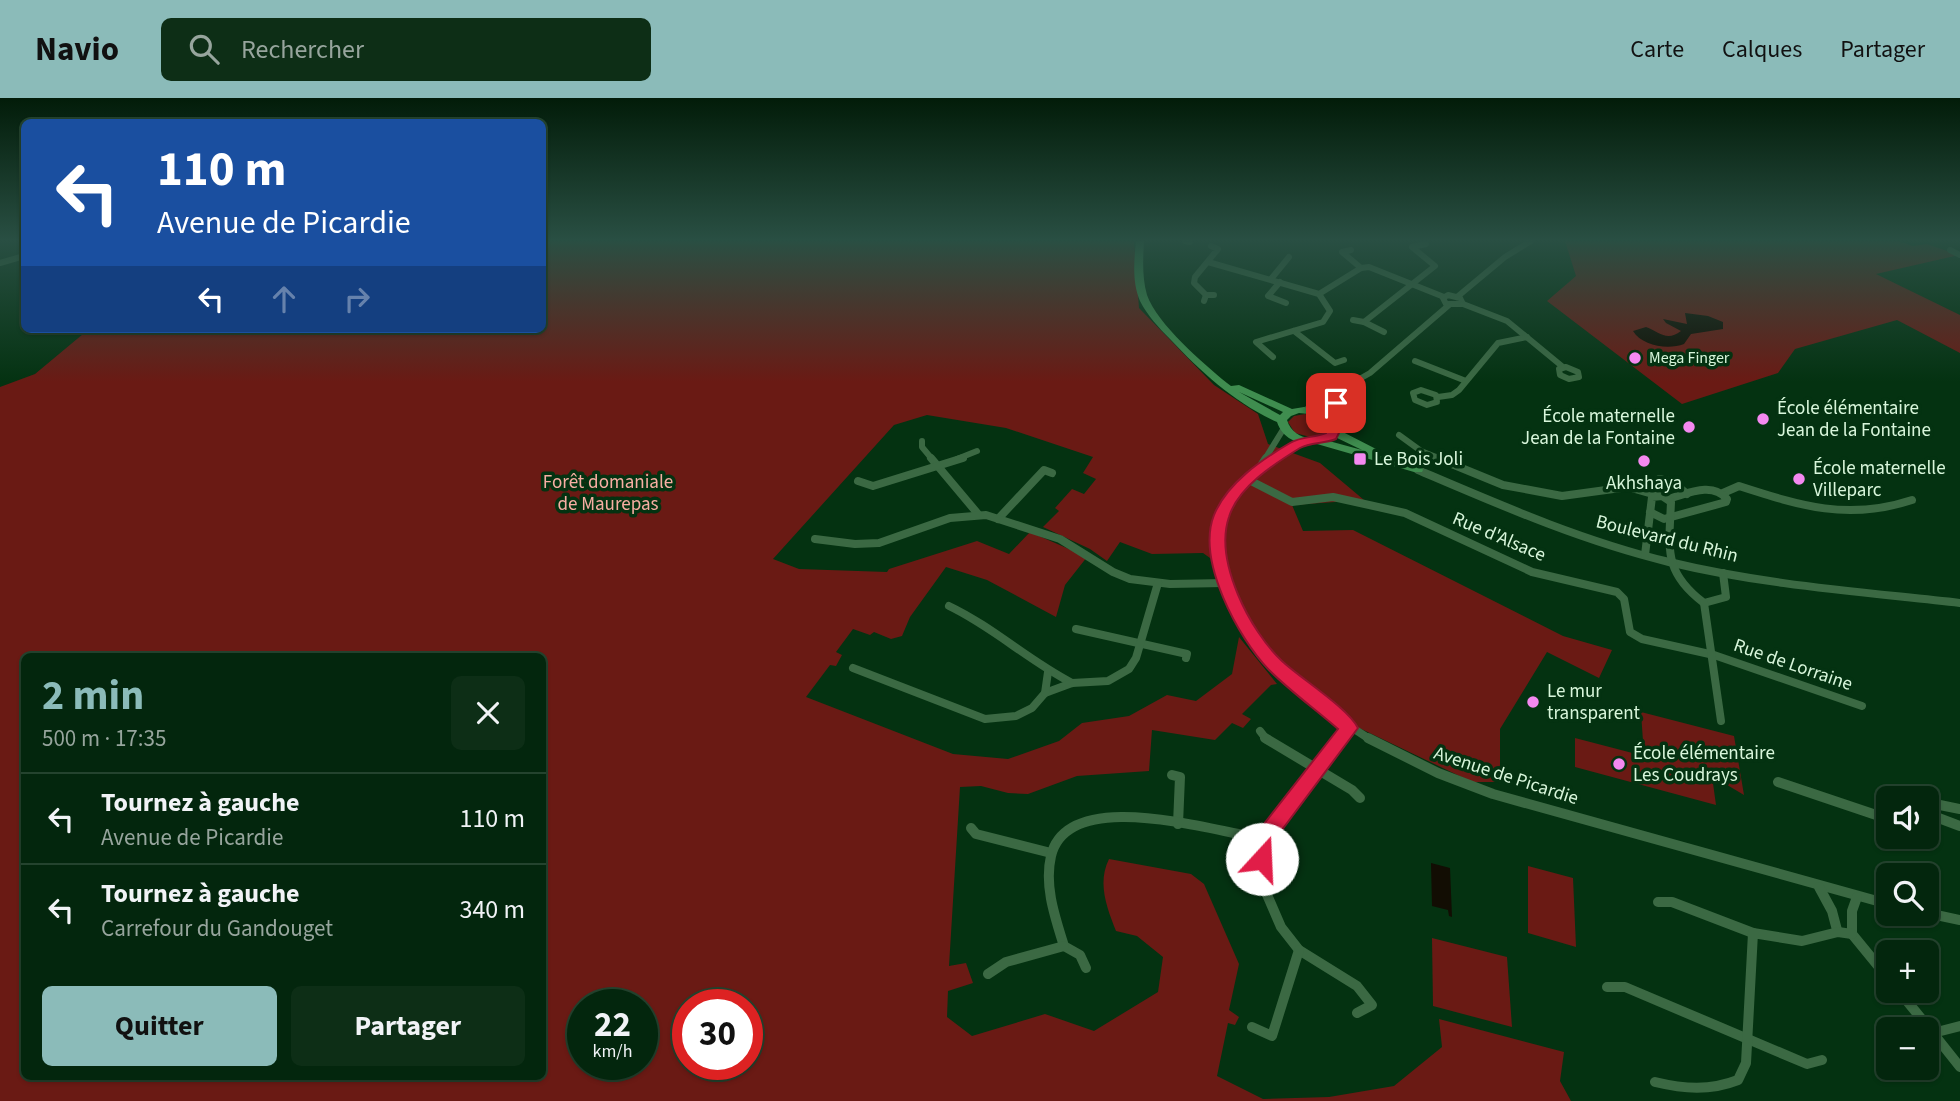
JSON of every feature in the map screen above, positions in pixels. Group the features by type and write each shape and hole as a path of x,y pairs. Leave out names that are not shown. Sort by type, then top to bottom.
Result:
{"street":[{"path":"1142,288 1145,301 1201,369 1249,404 1283,424 1292,436 1305,441 1319,441 1334,432 1334,425 1328,418 1305,410"},
{"path":"1197,288 1205,298 1214,295"},
{"path":"1275,288 1268,296 1286,303"},
{"path":"1273,357 1256,342 1316,325 1328,317 1329,311 1319,294 1299,288"},
{"path":"1319,294 1329,288"},
{"path":"1364,322 1409,288"},
{"path":"1423,288 1444,297 1457,297 1463,304"},
{"path":"1457,297 1468,288"},
{"path":"1444,297 1443,301 1449,305"},
{"path":"1192,357 1234,386 1291,412 1305,410 1370,373 1449,305 1463,304 1507,321 1563,368"},
{"path":"1353,320 1364,322 1384,332"},
{"path":"1294,331 1335,363 1344,360"},
{"path":"1438,397 1452,395 1498,343 1527,337"},
{"path":"1415,361 1466,381"},
{"path":"1328,418 1330,408 1365,381 1370,373"},
{"path":"1283,424 1291,412"},
{"name":"Avenue de Picardie","path":"1258,470 1283,424"},
{"name":"Boulevard du Rhin","path":"1334,432 1540,521 1669,562 1723,573 1960,603"},
{"path":"1399,435 1421,451 1503,485 1562,496 1628,487 1668,499 1712,489 1723,493 1727,499 1726,502 1671,517 1660,518 1650,512"},
{"path":"922,441 922,447 978,514"},
{"name":"Avenue de Picardie","path":"1305,441 1247,479 1222,515 1217,540 1224,583 1243,621 1274,664 1349,728 1418,765 1478,788 1876,901"},
{"name":"Boulevard du Rhin","path":"1319,441 1418,470"},
{"path":"858,481 873,486 977,451"},
{"path":"998,519 1044,470 1052,473"},
{"name":"Rue d'Alsace","path":"1247,479 1292,502 1333,497 1405,513 1532,572 1617,592 1624,600 1630,632 1653,642 1714,655"},
{"path":"1656,495 1652,485 1659,479 1673,482 1687,494"},
{"path":"1723,493 1740,486 1805,506 1847,513 1886,510 1912,500"},
{"path":"1646,555 1652,497 1656,495"},
{"path":"1668,499 1671,502 1669,562 1673,575 1687,592 1704,603 1714,655 1721,721"},
{"path":"815,540 878,543 939,520 978,514 1052,535 1081,549 1117,574 1158,583 1224,583"},
{"path":"1704,603 1726,597 1723,573"},
{"path":"853,668 985,719 1016,716 1032,708 1045,693 1072,683 1108,681 1129,669 1136,658 1158,583"},
{"path":"949,606 972,615 1048,672 1072,683"},
{"path":"1076,629 1187,654 1185,658"},
{"name":"Rue de Lorraine","path":"1714,655 1862,706"},
{"path":"1045,693 1048,672"},
{"path":"1349,728 1267,835 1262,859 1265,890 1281,927 1299,950 1357,986 1372,1005 1357,1013"},
{"path":"1261,731 1266,739 1352,790 1360,798"},
{"path":"1172,775 1180,777 1178,824"},
{"path":"1778,782 1876,815"},
{"path":"1939,804 1960,809"},
{"path":"1939,818 1960,826"},
{"path":"1086,968 1080,955 1064,946 1048,891 1051,853 1065,833 1076,824 1101,819 1129,819 1249,836 1267,835"},
{"path":"971,828 976,834 1051,853"},
{"path":"1819,887 1832,911 1837,930"},
{"path":"1852,934 1852,911 1857,897"},
{"path":"1658,902 1672,902 1753,933 1782,940 1811,941 1837,930 1852,934 1876,963"},
{"path":"1939,916 1960,920"},
{"path":"1655,1082 1689,1089 1719,1088 1738,1080 1746,1063 1753,933"},
{"path":"988,974 1006,962 1064,946"},
{"path":"1251,1027 1272,1036 1299,950"},
{"path":"1607,986 1625,987 1807,1064 1822,1060"},
{"path":"1909,1003 1920,1017"},
{"path":"1939,1031 1960,1026"},
{"path":"1939,1040 1960,1066"}],"green space":[{"name":"Forêt domaniale de Maurepas","path":"546,288 1137,288 1139,308 1214,385 1258,414 1268,444 1320,463 1364,500 1292,505 1303,531 1353,530 1563,636 1612,650 1599,678 1547,652 1500,729 1500,771 1505,782 1472,782 1353,725 1277,664 1217,563 1203,553 1152,554 1120,542 1107,561 1090,549 1043,527 1059,511 1055,508 1072,489 1084,494 1096,479 1083,473 1093,457 1006,428 927,415 894,425 773,559 799,569 887,572 889,569 977,541 1009,554 1030,532 1087,557 1065,585 1056,617 987,580 946,567 910,617 902,636 891,639 874,632 870,635 853,629 836,652 842,655 836,666 830,665 806,697 953,754 1008,759 1059,741 1082,723 1129,716 1167,695 1196,701 1232,674 1239,637 1277,684 1271,685 1242,714 1251,719 1243,728 1232,723 1215,740 1152,730 1149,771 1077,776 1028,794 1008,793 981,786 960,787 949,966 966,963 973,983 948,991 947,1017 972,1036 1045,1014 1094,1031 1158,992 1163,957 1137,936 1116,931 1104,886 1105,868 1109,859 1191,874 1204,884 1239,964 1229,1010 1239,1017 1235,1025 1228,1023 1217,1076 1263,1099 1329,1097 1394,1086 1442,1047 1439,1019 1564,1052 1560,1081 1571,1101 0,1101 0,387 35,374 84,333 546,333"},
{"path":"1562,288 1904,288 1960,315 1960,353 1897,320 1795,349 1778,373 1682,404 1547,301"},
{"path":"1305,414 1322,420 1327,431 1314,438 1295,433 1288,422 1294,416"},
{"path":"1641,712 1734,736 1744,795 1712,776 1716,805 1575,767 1575,738 1644,756"},
{"path":"1528,866 1573,878 1576,947 1528,933"},
{"path":"1432,938 1507,957 1512,1027 1433,1006"}],"shaded area":[{"path":"1685,313 1708,316 1723,322 1723,329 1691,334 1684,344 1671,347 1649,343 1633,331 1646,327 1671,336 1681,331 1663,319 1687,324"},
{"path":"1431,863 1450,868 1452,917 1449,916 1448,910 1432,906"}],"place":[{"name":"Mega Finger","path":"1635,358"},
{"name":"École élémentaire Jean de la Fontaine","path":"1763,419"},
{"name":"École maternelle Jean de la Fontaine","path":"1689,427"},
{"name":"Le Bois Joli","path":"1360,459"},
{"name":"Akhshaya","path":"1644,461"},
{"name":"École maternelle Villeparc","path":"1799,479"},
{"name":"Le mur transparent","path":"1533,702"},
{"name":"École élémentaire Les Coudrays","path":"1619,764"}],"route":[{"path":"1262,859 1267,835 1349,728 1274,664 1243,621 1224,583 1217,540 1222,515 1245,480 1295,446 1305,441 1319,441 1331,436 1335,429 1327,413 1336,403"}]}
